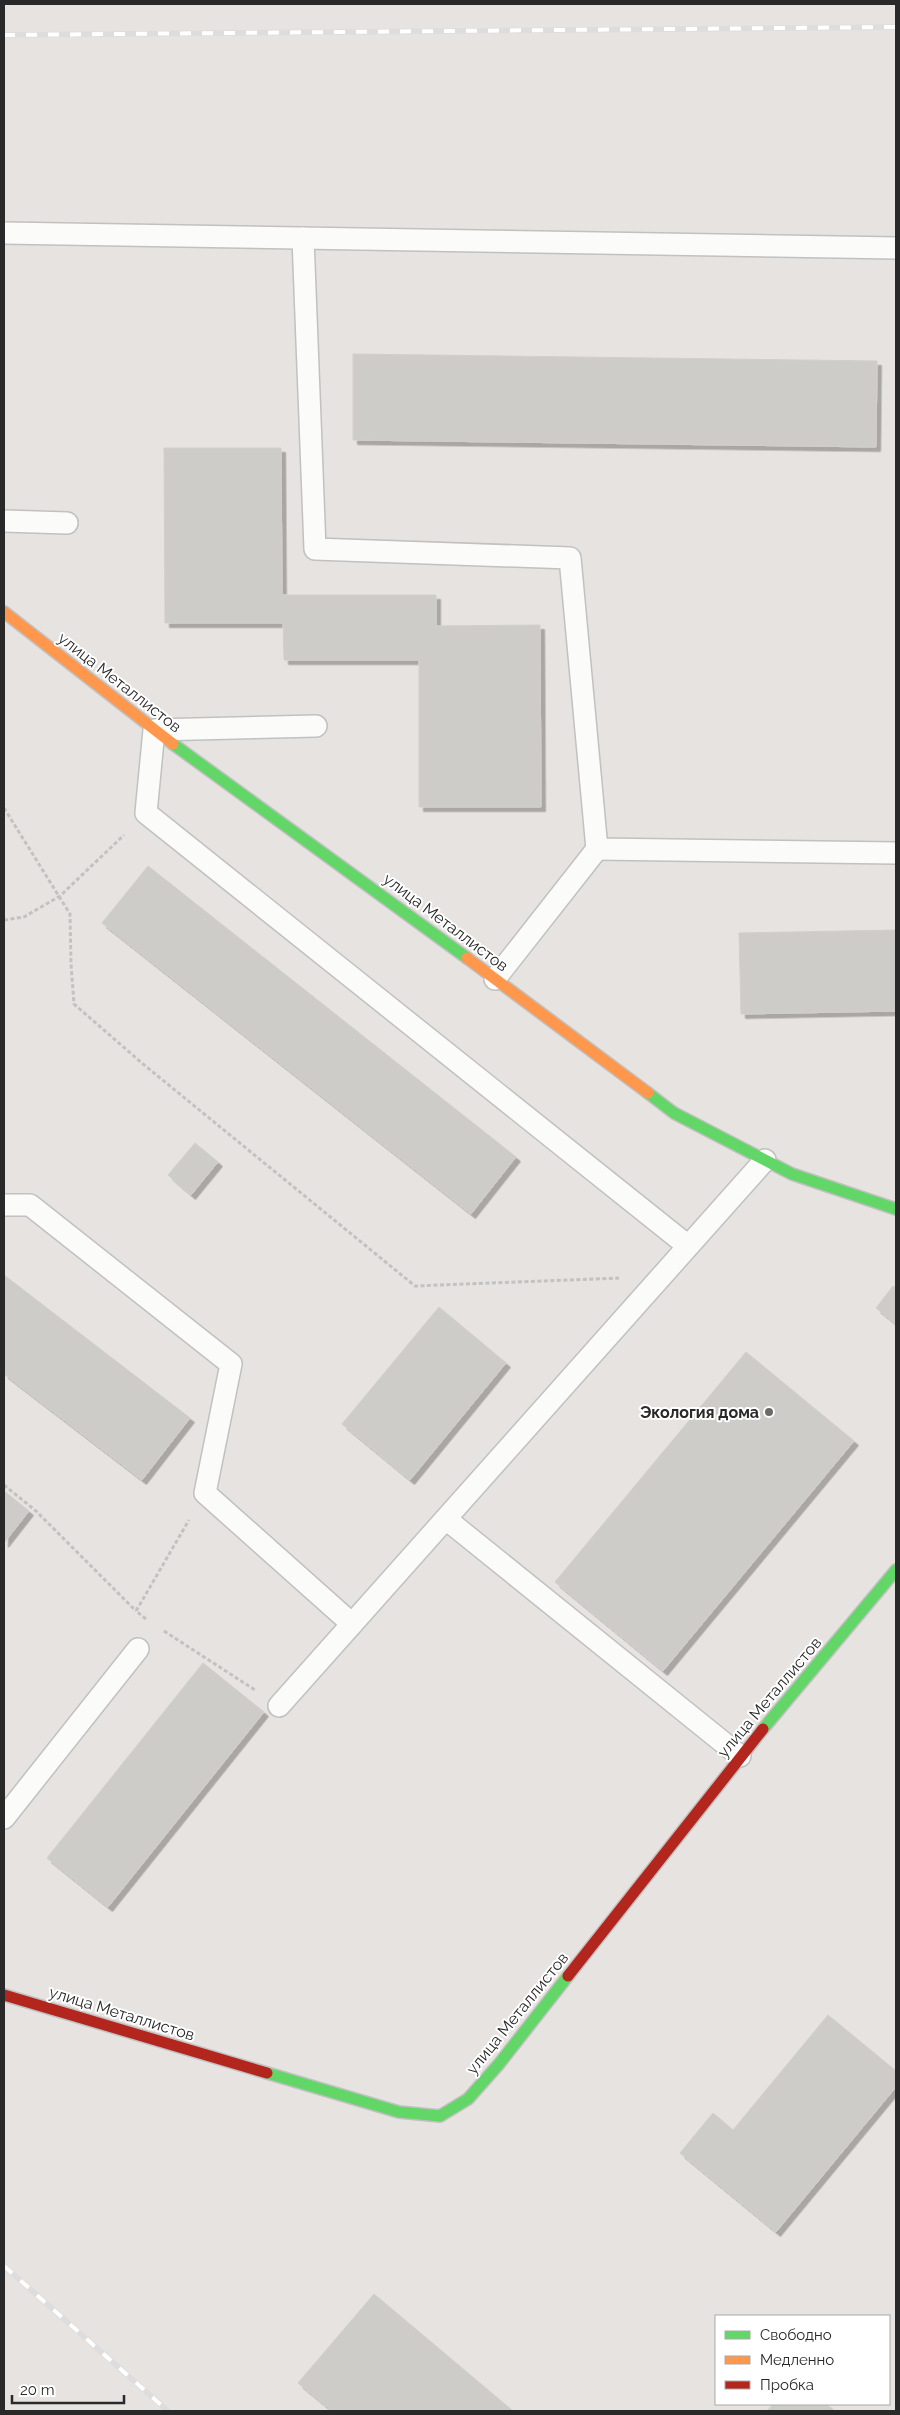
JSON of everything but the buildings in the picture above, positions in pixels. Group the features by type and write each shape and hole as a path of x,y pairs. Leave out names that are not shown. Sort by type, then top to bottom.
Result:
{"street":[{"name":"улица Металлистов","path":"4,612 154,730 495,979 674,1113 792,1174 896,1209"},
{"name":"улица Металлистов","path":"4,1996 399,2112 440,2116 468,2099 499,2064 740,1756 896,1570"}],"lane":[{"path":"4,233 896,248"},
{"path":"303,238 315,549 570,558 598,849 495,979"},
{"path":"4,521 67,523"},
{"path":"316,726 154,730 146,813 688,1246"},
{"path":"598,849 896,853"},
{"path":"279,1706 765,1160"},
{"path":"4,1204 30,1205 231,1364 205,1493 352,1624"},
{"path":"446,1519 740,1756"},
{"path":"4,1818 138,1649"}],"path":[{"path":"4,808 70,914 74,1004 151,1070 415,1286 662,1276"},
{"path":"4,920 24,918 60,896 146,813"},
{"path":"4,1485 36,1511 136,1610 157,1626 201,1653 279,1706"},
{"path":"136,1610 205,1493"},
{"path":"138,1649 157,1626"}],"railway":[{"path":"4,35 896,27"},
{"path":"4,2266 168,2411"}],"traffic: fast":[{"path":"173,744 467,958"},
{"path":"648,1093 674,1113 792,1174 896,1209"},
{"path":"763,1729 896,1570"},
{"path":"267,2073 399,2112 440,2116 468,2099 499,2064 568,1976"}],"traffic: slow":[{"path":"4,612 173,744"},
{"path":"467,958 648,1093"}],"traffic: jam":[{"path":"568,1976 763,1729"},
{"path":"4,1995 267,2073"}],"place":[{"name":"Экология дома","path":"769,1412"}]}
